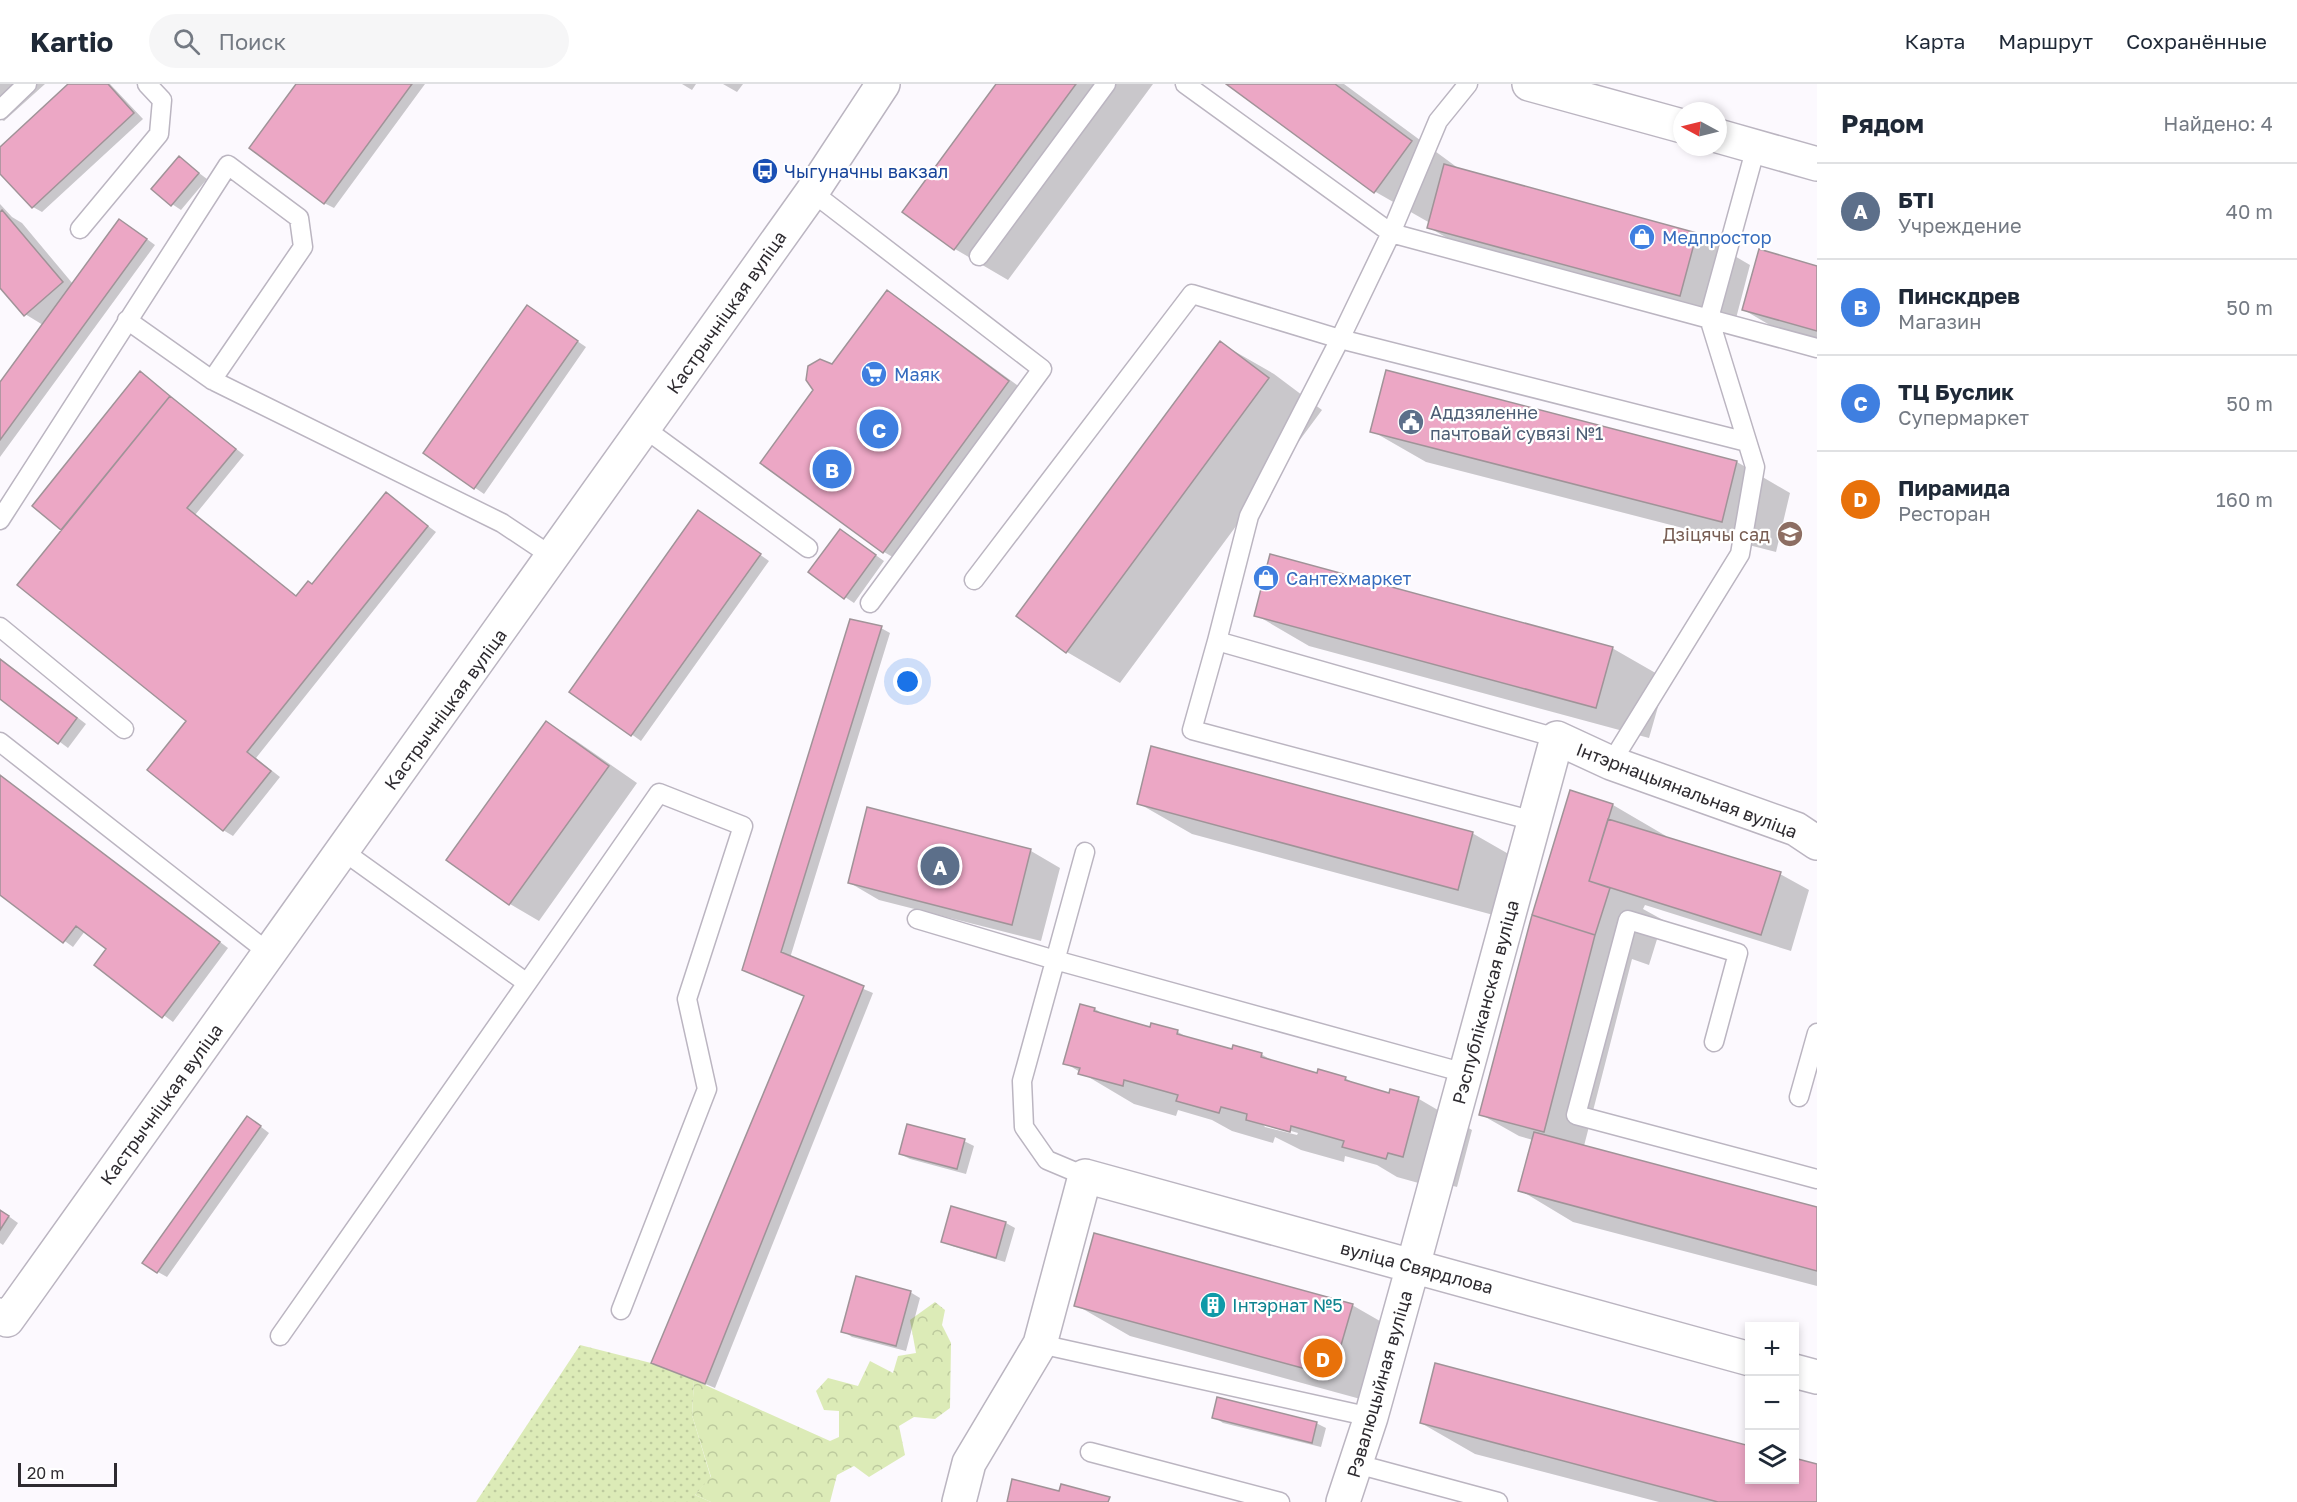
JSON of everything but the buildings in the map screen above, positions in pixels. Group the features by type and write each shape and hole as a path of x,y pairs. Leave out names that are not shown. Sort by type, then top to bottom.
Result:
{"street":[{"name":"Кастрычніцкая вуліца","path":"2,1321 553,557 812,192 883,84"},
{"path":"1528,84 1673,124"},
{"path":"1727,139 1817,164"},
{"name":"Інтэрнацыянальная вуліца","path":"1557,738 1611,763 1796,829 1817,843"},
{"name":"Рэспубліканская вуліца","path":"1413,1266 1557,738"},
{"path":"959,1502 969,1463 1040,1344 1085,1176"},
{"name":"вуліца Свярдлова","path":"1085,1176 1745,1358"},
{"name":"Рэвалюцыйная вуліца","path":"1343,1502 1371,1417 1413,1266"},
{"path":"1799,1372 1817,1377"}],"lane":[{"path":"0,110 27,84"},
{"path":"80,229 159,134 162,100 147,84"},
{"path":"979,256 1106,84"},
{"path":"1185,84 1391,233 1817,348"},
{"path":"1468,84 1438,122 1391,233 1340,339 1249,516 1192,730 1534,821"},
{"path":"1611,763 1740,554 1755,467 1709,318 1756,147"},
{"path":"0,520 228,165 298,218 303,248 212,380"},
{"path":"812,192 1042,369 870,603"},
{"path":"974,580 1192,294 1340,339 1747,442"},
{"path":"127,320 212,380 502,523 553,557"},
{"path":"644,428 808,548"},
{"path":"0,627 124,729"},
{"path":"1217,640 1557,738"},
{"path":"0,742 269,953"},
{"path":"280,1336 659,793 743,826 687,999 707,1089 621,1310"},
{"path":"343,851 527,983"},
{"path":"1085,852 1022,1081 1024,1127 1047,1160 1085,1176"},
{"path":"918,919 1055,960 1466,1074"},
{"path":"1714,1042 1738,953 1628,920 1576,1115 1817,1179"},
{"path":"1799,1097 1817,1033"},
{"path":"1040,1344 1371,1417"},
{"path":"1090,1452 1280,1502"},
{"path":"1357,1464 1498,1502"}],"green space":[{"path":"935,1302 945,1310 942,1325 951,1343 950,1408 935,1419 914,1417 899,1426 905,1455 869,1477 854,1466 837,1475 830,1502 711,1502 695,1495 711,1477 692,1415 694,1380 830,1441 839,1437 839,1411 824,1410 816,1391 828,1378 858,1386 870,1361 893,1373 898,1356 916,1353 910,1320"},
{"path":"580,1345 651,1363 694,1380 692,1415 711,1478 695,1495 711,1502 476,1502"}],"place":[{"name":"Чыгуначны вакзал","path":"765,171"},
{"name":"Медпростор","path":"1642,237"},
{"name":"Маяк","path":"874,374"},
{"name":"Аддзяленне пачтовай сувязі №1","path":"1411,422"},
{"name":"ТЦ Буслик","path":"879,429"},
{"name":"Пинскдрев","path":"832,469"},
{"name":"Дзіцячы сад","path":"1790,534"},
{"name":"Сантехмаркет","path":"1266,578"},
{"name":"БТІ","path":"940,866"},
{"name":"Інтэрнат №5","path":"1213,1305"},
{"name":"Пирамида","path":"1323,1358"}]}
